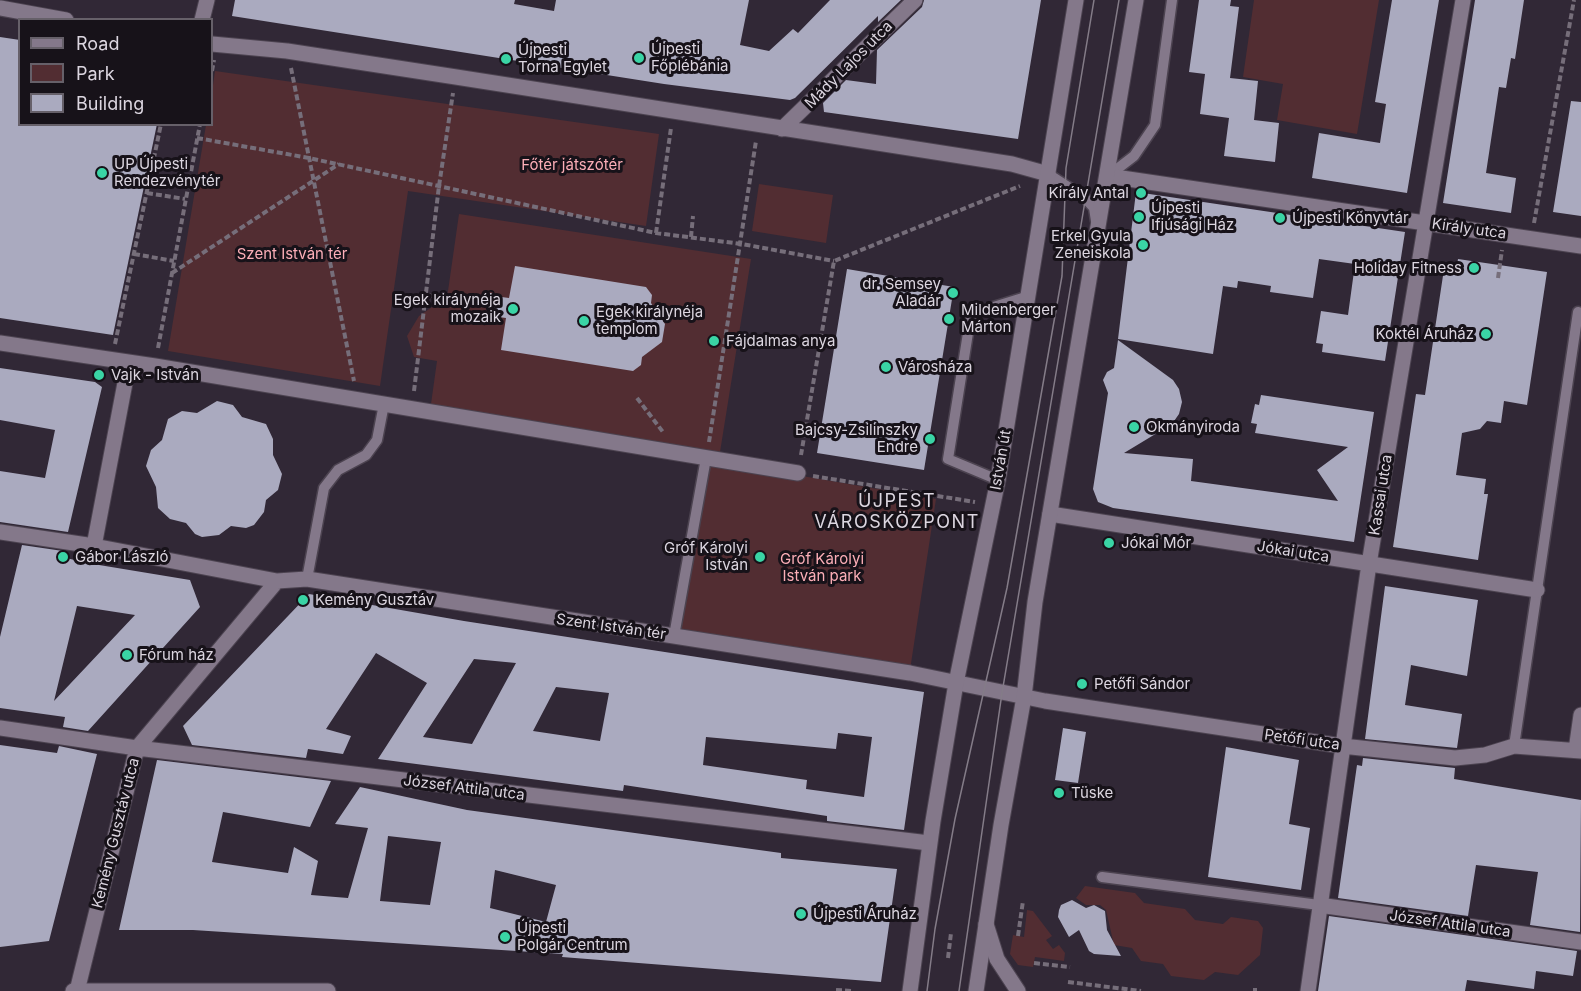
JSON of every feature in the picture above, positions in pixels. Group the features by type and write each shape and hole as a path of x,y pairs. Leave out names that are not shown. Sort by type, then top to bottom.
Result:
{"street":[{"path":"202,18 207,0"},
{"name":"Mády Lajos utca","path":"782,129 915,0"},
{"name":"István út","path":"910,991 929,843 956,683 998,480 1076,0"},
{"path":"976,991 1014,744 1024,697 1035,602 1136,0"},
{"name":"Kassai utca","path":"1308,991 1369,564 1463,0"},
{"path":"0,8 55,18"},
{"path":"213,44 287,51 456,77 673,113 1012,164 1048,174"},
{"name":"Király utca","path":"1108,176 1581,246"},
{"path":"0,344 155,366 798,473"},
{"path":"94,546 129,362"},
{"name":"Jókai utca","path":"1050,514 1537,590"},
{"name":"Szent István tér","path":"0,532 94,546 277,581 306,579 910,673 1024,697"},
{"name":"Kemény Gusztáv utca","path":"76,991 136,748 277,581"},
{"name":"Petőfi utca","path":"1024,697 1342,746 1455,758 1485,755 1514,746 1578,751"},
{"path":"1578,751 1581,715"},
{"name":"József Attila utca","path":"0,728 136,748 929,843"},
{"name":"József Attila utca","path":"1319,905 1581,942"},
{"path":"986,921 997,959 1018,991"},
{"path":"76,991 328,991"}],"lane":[{"path":"1108,176 1134,156 1155,125 1172,0"},
{"path":"1048,174 1085,198 1094,208 1098,227"},
{"path":"998,480 948,459 969,325 971,314 1029,296"},
{"path":"1514,746 1578,312 1581,313"},
{"path":"306,579 324,489 338,470 366,455 377,440 384,404"},
{"path":"674,636 706,458"},
{"path":"1102,877 1319,905"}],"path":[{"path":"1532,239 1574,0"},
{"path":"287,51 358,400"},
{"path":"411,409 439,186 456,77"},
{"path":"656,233 673,113"},
{"path":"112,360 161,126"},
{"path":"155,366 200,126"},
{"path":"706,458 742,244 758,126"},
{"path":"198,138 339,164 656,233 742,244 834,261 1048,174"},
{"path":"171,274 314,183 339,164"},
{"path":"147,193 185,199"},
{"path":"691,237 693,216"},
{"path":"1498,278 1504,235"},
{"path":"134,254 174,261"},
{"path":"834,261 798,473 993,505"},
{"path":"427,295 492,306"},
{"path":"637,398 680,454"},
{"path":"1018,936 1023,901"},
{"path":"948,958 951,933"},
{"path":"1034,963 1070,968"},
{"path":"1068,982 1140,991"},
{"path":"836,990 853,991"}],"green space":[{"path":"1254,0 1379,0 1357,134 1277,120 1283,84 1243,77"},
{"name":"Szent István tér","path":"215,71 659,134 646,226 408,191 380,386 168,351 206,126 213,126"},
{"path":"759,184 833,195 826,243 752,231"},
{"path":"459,214 751,259 720,452 431,404 437,361 414,357 407,336 419,316 438,303 446,305"},
{"name":"Gróf Károlyi István park","path":"709,460 936,499 910,670 679,631"},
{"path":"1085,886 1135,893 1144,903 1185,909 1195,920 1223,924 1231,917 1258,921 1263,928 1260,955 1238,975 1215,972 1204,980 1171,976 1163,964 1141,961 1132,948 1114,945 1106,910 1100,905 1086,905 1076,898"},
{"path":"1027,910 1033,911 1052,936 1046,940 1053,949 1059,945 1065,953 1064,961 1035,957 1033,967 1018,965 1010,954 1013,935 1024,937"}],"building":[{"path":"235,0 515,0 514,4 554,11 556,0 749,0 740,45 769,51 793,29 798,33 830,0 901,0 878,22 878,16 795,98 790,100 664,84 232,16"},
{"path":"924,0 1041,0 1018,139 824,112 823,103 846,80 876,84 877,50 922,7"},
{"path":"1199,0 1231,0 1230,6 1239,7 1230,78 1258,81 1254,120 1279,123 1275,162 1224,156 1229,118 1200,114 1205,74 1189,72"},
{"path":"1392,0 1439,0 1407,193 1312,178 1319,133 1380,143 1386,104 1375,102"},
{"path":"1475,0 1524,0 1515,59 1511,58 1506,88 1499,87 1486,173 1516,178 1511,213 1443,203"},
{"path":"0,37 18,40 18,126 157,126 113,335 0,318"},
{"path":"1571,101 1581,102 1581,216 1553,212"},
{"path":"1136,192 1405,232 1385,361 1322,352 1323,344 1316,343 1321,311 1348,315 1355,264 1319,259 1313,298 1270,292 1271,286 1238,281 1237,288 1223,286 1213,354 1118,339"},
{"path":"1458,259 1547,272 1527,405 1504,401 1501,423 1487,421 1480,429 1462,433 1456,475 1486,479 1484,494 1488,494 1478,560 1393,547 1416,394 1425,395 1444,269 1456,271"},
{"name":"Egek királynéja templom","path":"515,266 646,287 652,295 651,303 665,324 662,342 642,357 641,365 633,371 501,350 506,318 491,316 494,296 509,298"},
{"name":"Városháza","path":"847,269 954,287 924,470 817,453"},
{"path":"1118,340 1173,380 1179,389 1182,402 1179,414 1172,424 1124,453 1193,459 1191,481 1338,501 1317,470 1348,447 1255,433 1257,424 1251,423 1255,404 1259,405 1261,395 1374,412 1354,542 1113,508 1098,502 1093,489 1108,393 1103,380 1107,372 1114,368"},
{"path":"0,368 95,382 102,387 68,532 0,522 0,471 45,478 55,430 0,420"},
{"path":"217,401 233,405 242,417 266,424 273,439 273,455 282,474 278,490 266,500 264,512 254,525 246,528 231,526 219,535 202,537 195,534 186,523 170,519 158,508 156,487 146,466 151,450 162,440 168,419 182,411 197,413"},
{"path":"22,545 63,551 62,557 87,563 190,580 200,607 88,731 63,727 65,717 0,708 0,637","holes":["77,606 135,615 54,701"]},
{"path":"1385,586 1478,600 1467,676 1411,665 1405,705 1462,714 1457,748 1365,739"},
{"path":"309,594 464,621 924,692 904,830 827,821 827,816 624,785 623,791 378,759 427,683 376,653 326,729 351,736 343,754 308,749 306,758 192,745 183,726","holes":["474,659 516,663 472,744 423,737","556,687 609,693 600,741 533,731","838,733 872,737 864,797 806,789 807,780 703,765 706,737 836,749"]},
{"path":"1063,728 1086,732 1078,783 1055,780"},
{"path":"0,745 57,753 59,746 97,754 49,941 0,947"},
{"path":"1226,747 1299,760 1289,824 1310,828 1301,890 1208,877"},
{"path":"1363,758 1455,768 1454,779 1581,800 1580,932 1530,925 1538,872 1476,865 1468,916 1338,898 1357,765 1362,766"},
{"path":"157,760 331,781 310,827 223,812 212,862 288,873 294,847 318,861 311,895 348,898 368,828 335,824 360,787 467,810 781,853 781,858 897,869 881,982 562,957 563,954 193,930 119,930","holes":["388,836 441,842 430,905 380,901","495,870 556,885 546,922 490,908"]},
{"path":"1072,900 1086,908 1094,905 1105,911 1107,930 1121,956 1094,954 1089,951 1079,930 1069,937 1058,917 1061,905"},
{"path":"1329,916 1577,951 1573,976 1536,971 1534,989 1467,980 1465,991 1318,991"}],"tram line":[{"path":"927,991 935,929 955,819 1007,588 1062,276 1066,168 1094,0"},
{"path":"959,991 1002,693 1119,0"}],"place":[{"name":"Újpesti Főplébánia","path":"639,58"},
{"name":"Újpesti Torna Egylet","path":"506,59"},
{"name":"UP Újpesti Rendezvénytér","path":"102,173"},
{"name":"Király Antal","path":"1141,193"},
{"name":"Újpesti Ifjúsági Ház","path":"1139,217"},
{"name":"Újpesti Könyvtár","path":"1280,218"},
{"name":"Erkel Gyula Zeneiskola","path":"1143,245"},
{"name":"Holiday Fitness","path":"1474,268"},
{"name":"dr. Semsey Aladár","path":"953,293"},
{"name":"Egek királynéja mozaik","path":"513,309"},
{"name":"Mildenberger Márton","path":"949,319"},
{"name":"Egek királynéja templom","path":"584,321"},
{"name":"Koktél Áruház","path":"1486,334"},
{"name":"Fájdalmas anya","path":"714,341"},
{"name":"Városháza","path":"886,367"},
{"name":"Vajk - István","path":"99,375"},
{"name":"Okmányiroda","path":"1134,427"},
{"name":"Bajcsy-Zsilinszky Endre","path":"930,439"},
{"name":"Jókai Mór","path":"1109,543"},
{"name":"Gábor László","path":"63,557"},
{"name":"Gróf Károlyi István","path":"760,557"},
{"name":"Kemény Gusztáv","path":"303,600"},
{"name":"Fórum ház","path":"127,655"},
{"name":"Petőfi Sándor","path":"1082,684"},
{"name":"Tüske","path":"1059,793"},
{"name":"Újpesti Áruház","path":"801,914"},
{"name":"Újpesti Polgár Centrum","path":"505,937"}],"district":[{"name":"ÚJPEST VÁROSKÖZPONT","path":"897,512"}],"park label":[{"name":"Főtér játszótér","path":"572,165"}]}
